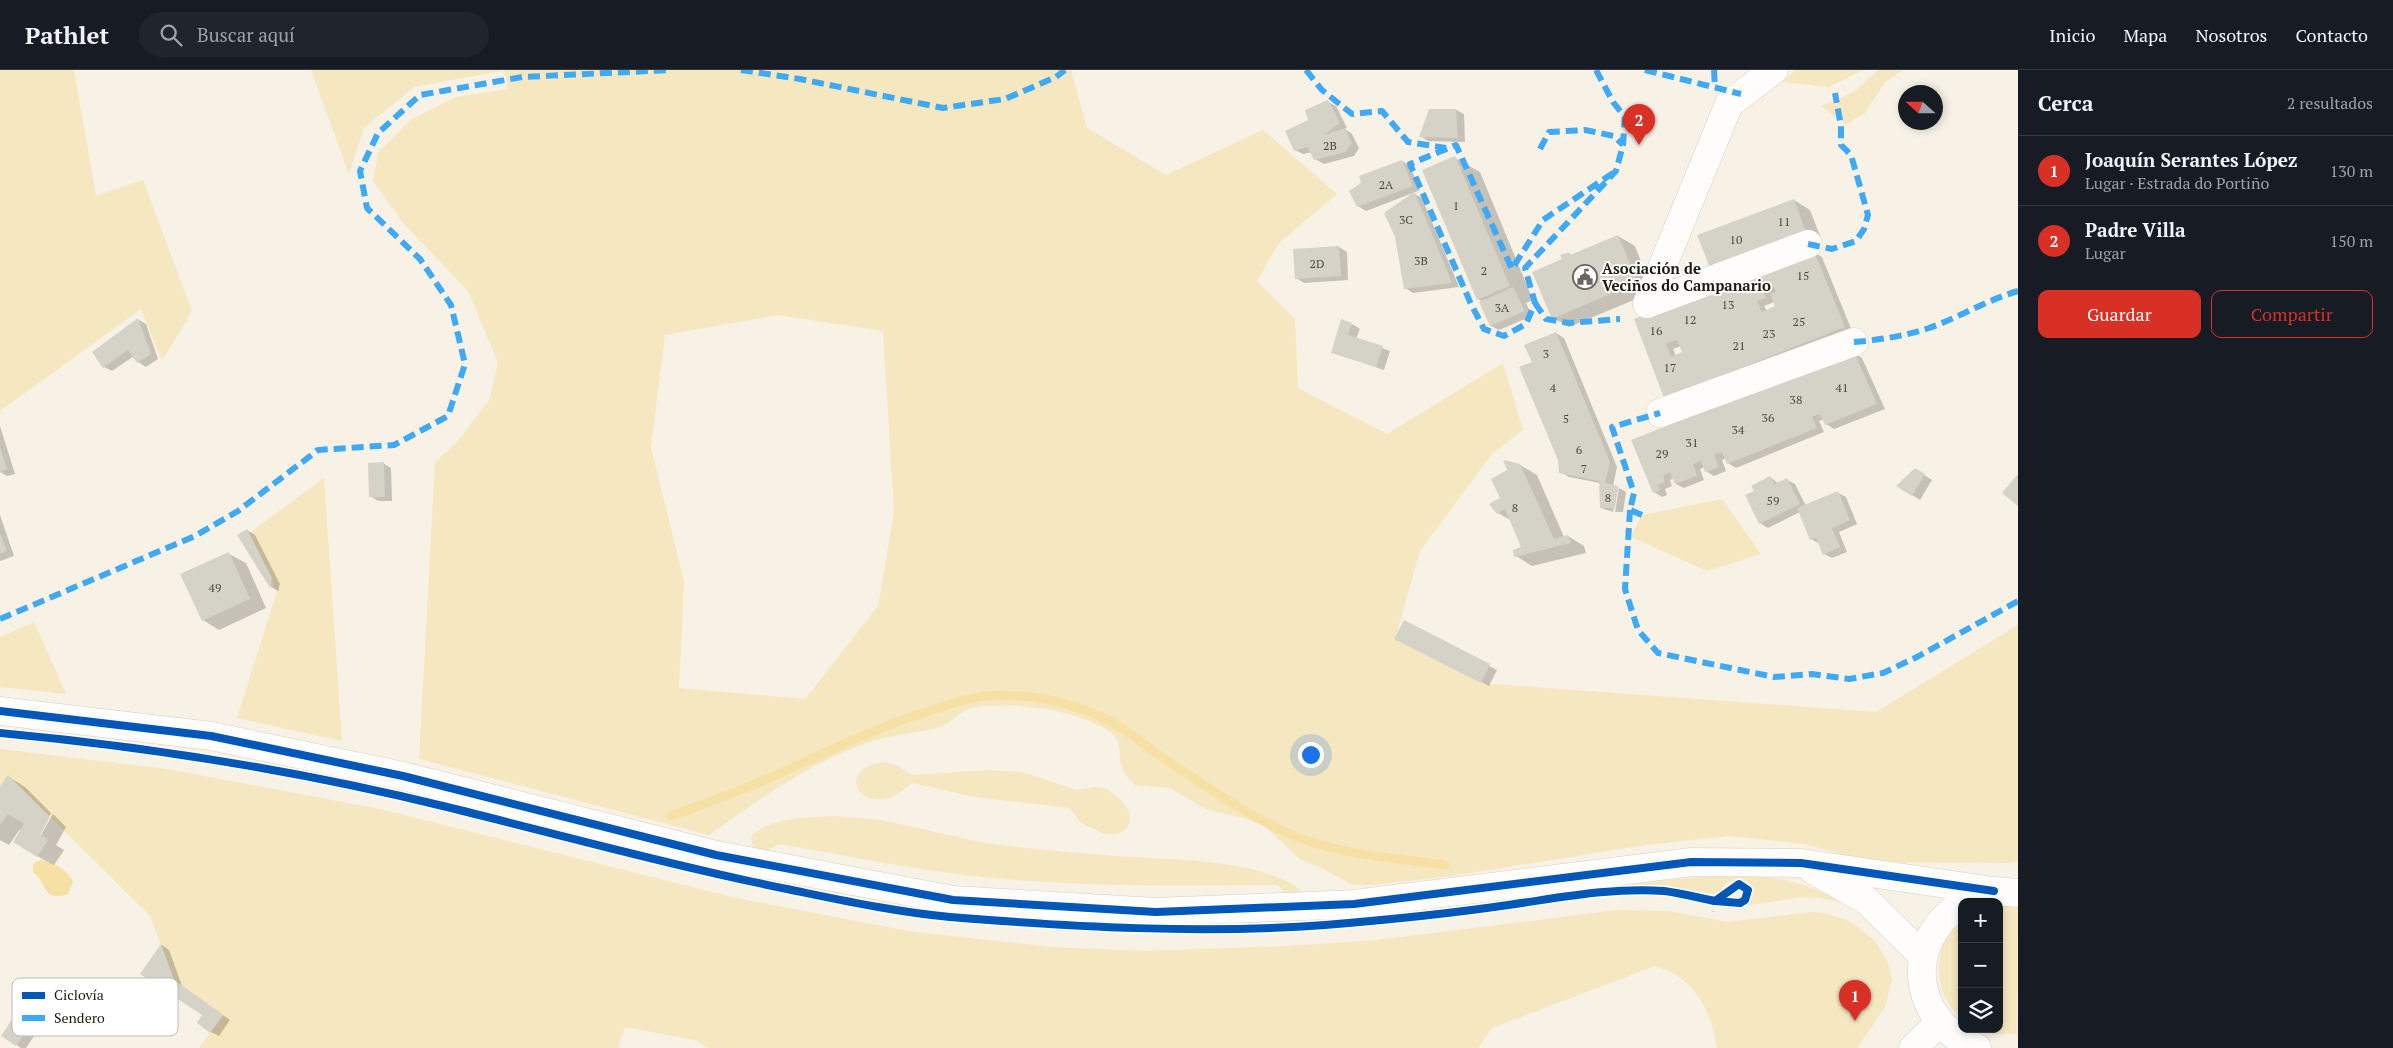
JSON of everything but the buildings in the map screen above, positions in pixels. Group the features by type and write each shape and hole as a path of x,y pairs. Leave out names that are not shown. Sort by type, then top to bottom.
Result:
{"street":[{"path":"1774,70 1729,104 1646,304 1808,244"},
{"path":"1660,413 1854,342"},
{"path":"0,711 211,736 403,776 716,854 953,900 1156,912 1344,904 1691,862 1801,863 2006,892"},
{"path":"1801,863 1866,900 1923,956"},
{"path":"1969,898 2006,892"},
{"path":"1958,905 1948,912 1932,932 1923,956 1922,980 1926,995 1939,1023 1960,1041 1977,1048"},
{"path":"1913,1048 1939,1023"}],"path":[{"path":"1713,912 1717,900"}],"shaded area":[{"path":"0,70 74,70 96,196 143,180 192,311 162,361 141,309 0,411"},
{"path":"311,70 502,71 414,87 364,128 349,174"},
{"path":"504,70 1071,70 1087,128 1166,175 1263,130 1337,194 1279,243 1257,281 1295,319 1298,388 1387,434 1503,363 1523,430 1492,454 1420,551 1395,639 1481,683 1876,712 2018,625 2018,861 2010,863 1869,862 1805,844 1729,836 1645,845 1458,875 1375,885 1352,885 1322,868 1301,860 1264,826 1244,818 1208,810 1170,788 1135,785 1122,767 1118,740 1111,733 1097,725 1063,713 1025,707 988,706 972,708 963,711 940,727 881,739 851,749 788,782 709,835 419,759 435,462 457,442 489,400 498,363 468,291 404,224 373,181 378,153 410,120 456,97 509,89","holes":["778,315 883,331 894,513 878,606 805,699 679,688 684,582 651,447 665,335"]},
{"path":"1796,70 1863,70 1829,87 1782,82"},
{"path":"1878,70 1903,70 1885,82 1864,114 1846,124 1821,106 1854,92"},
{"path":"324,478 342,741 237,718 277,591 245,536"},
{"path":"1722,499 1761,554 1707,571 1631,537 1642,515"},
{"path":"34,622 66,694 0,687 0,637"},
{"path":"0,749 167,769 380,809 736,898 914,932 1053,947 1143,951 1286,946 1377,940 1617,910 1669,911 1728,922 1811,912 1825,913 1851,922 1874,940 1887,960 1892,979 1885,1007 1857,1048 1716,1048 1713,1028 1700,999 1687,983 1676,975 1655,966 1492,1028 1478,1048 709,1048 694,1040 625,1027 618,1048 199,1048 223,1015 178,983 178,978 173,978 150,916 9,776 0,787"},
{"path":"885,762 898,766 911,775 989,770 1023,772 1076,790 1096,787 1107,789 1122,801 1129,811 1130,822 1125,830 1118,834 1104,834 1081,823 1070,808 975,797 912,783 898,794 889,798 877,799 867,797 860,792 857,778 861,771 871,765"},
{"path":"837,816 873,819 993,844 1086,854 1188,860 1241,867 1266,873 1287,882 1304,893 1286,894 1278,885 1171,886 1029,881 913,868 780,844 766,851 753,847 751,836 760,829 780,821"},
{"path":"43,860 61,868 71,878 73,882 68,894 54,896 46,890 33,872 33,866 37,861"},
{"path":"1730,874 1762,876 1791,881 1818,890 1847,904 1821,898 1802,897 1744,906 1749,896 1750,886 1748,882 1740,878 1731,880 1714,894 1668,887 1627,886 1646,882"},
{"path":"2003,903 2018,905 2017,1034 1992,1033 2003,1033"},
{"path":"1958,923 1958,1014 1947,1001 1942,990 1940,978 1940,955 1950,931"}],"waterway":[{"path":"671,816 747,787 865,735 909,718 978,697 1020,696 1073,706 1107,720 1122,728 1166,760 1239,807 1269,824 1304,840 1364,854 1445,865"}],"marked path":[{"path":"0,619 195,536 238,511 318,450 394,445 448,416 465,364 451,305 420,259 367,208 360,171 378,133 420,95 522,77 671,70"},
{"path":"741,70 800,79 943,108 1005,99 1056,77 1065,70"},
{"path":"1306,70 1322,90 1352,114 1382,111 1408,142 1446,148"},
{"path":"1596,70 1613,102 1625,117 1623,145 1616,171 1525,268 1535,303 1526,324 1504,336 1484,329 1471,304 1410,164 1456,145 1512,269 1543,220 1616,171"},
{"path":"1645,70 1741,94"},
{"path":"1714,70 1715,87"},
{"path":"1808,244 1832,249 1856,241 1864,229 1868,215 1851,155 1841,145 1841,126 1835,93"},
{"path":"1540,149 1549,132 1585,130 1614,136 1623,145"},
{"path":"1854,342 1892,337 1929,328 2018,291"},
{"path":"1535,303 1546,319 1569,323 1620,319"},
{"path":"1642,515 1630,510 1634,493 1612,427 1660,413"},
{"path":"1630,510 1625,589 1638,630 1658,653 1774,677 1812,674 1849,679 1883,673 1917,657 2018,601"}],"cycle path":[{"path":"0,711 211,736 403,776 716,855 953,900 1156,912 1354,904 1691,862 1801,863 1994,891"},
{"path":"0,733 113,745 281,771 392,794 744,880 868,905 950,917 1044,924 1231,929 1278,928 1394,919 1586,894 1625,891 1664,891 1715,901"},
{"path":"1739,884 1748,890 1745,900 1740,903 1715,901 1739,884"}],"place":[{"name":"Padre Villa","path":"1639,145"},
{"name":"Asociación de Veciños do Campanario","path":"1585,277"},
{"name":"Joaquín Serantes López","path":"1855,1021"}]}
